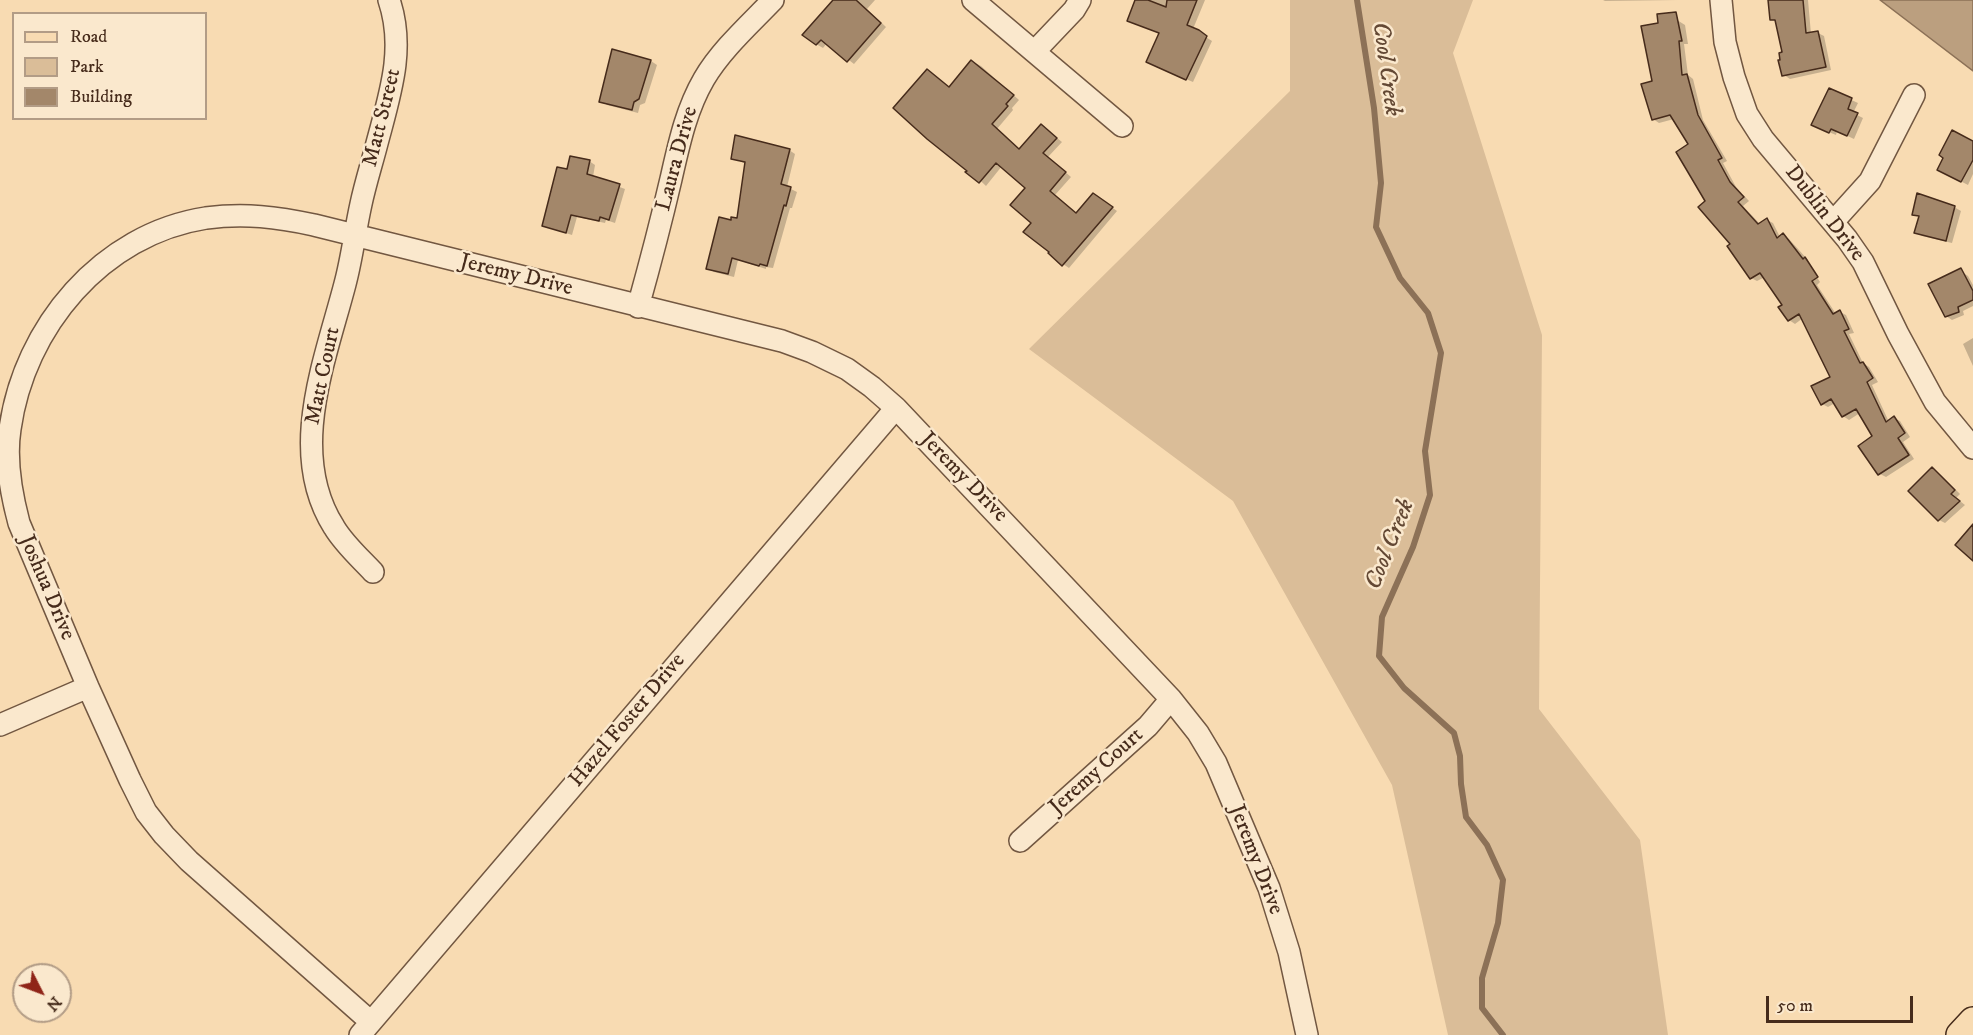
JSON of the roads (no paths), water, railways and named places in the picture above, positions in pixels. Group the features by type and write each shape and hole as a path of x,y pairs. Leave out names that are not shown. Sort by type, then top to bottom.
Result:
{"main road":[{"path":"1960,1035 1973,1021"}],"street":[{"name":"Matt Street","path":"356,236 361,204 394,82 398,56 397,32 389,0"},
{"name":"Laura Drive","path":"638,307 685,123 694,98 705,77 721,56 772,0"},
{"path":"973,0 1122,126"},
{"path":"1035,51 1074,10 1080,0"},
{"name":"Dublin Drive","path":"1721,0 1725,42 1747,114 1763,139 1833,222 1863,262 1898,334 1935,402 1973,448"},
{"path":"1833,222 1870,181 1914,95"},
{"name":"Joshua Drive","path":"356,236 271,216 238,215 205,219 168,228 133,244 101,265 72,292 48,324 28,359 16,394 4,468 19,523 88,687 146,812 164,836 189,861 366,1028"},
{"name":"Jeremy Drive","path":"356,236 782,341 847,369 872,387 896,408 1171,699 1198,733 1215,763 1269,888 1289,952 1307,1035"},
{"name":"Matt Court","path":"356,236 317,391 312,427 312,452 315,479 334,528 373,572"},
{"name":"Hazel Foster Drive","path":"366,1028 896,408"},
{"path":"0,725 88,687"},
{"name":"Jeremy Court","path":"1020,841 1148,726 1171,699"}],"waterway":[{"name":"Cool Creek","path":"1357,0 1374,108 1381,183 1376,227 1400,278 1428,313 1441,353 1425,451 1430,495 1413,547 1382,617 1379,656 1404,688 1454,733 1460,756 1466,817 1487,845 1503,880 1498,923 1482,978 1482,1008 1503,1035"}]}
